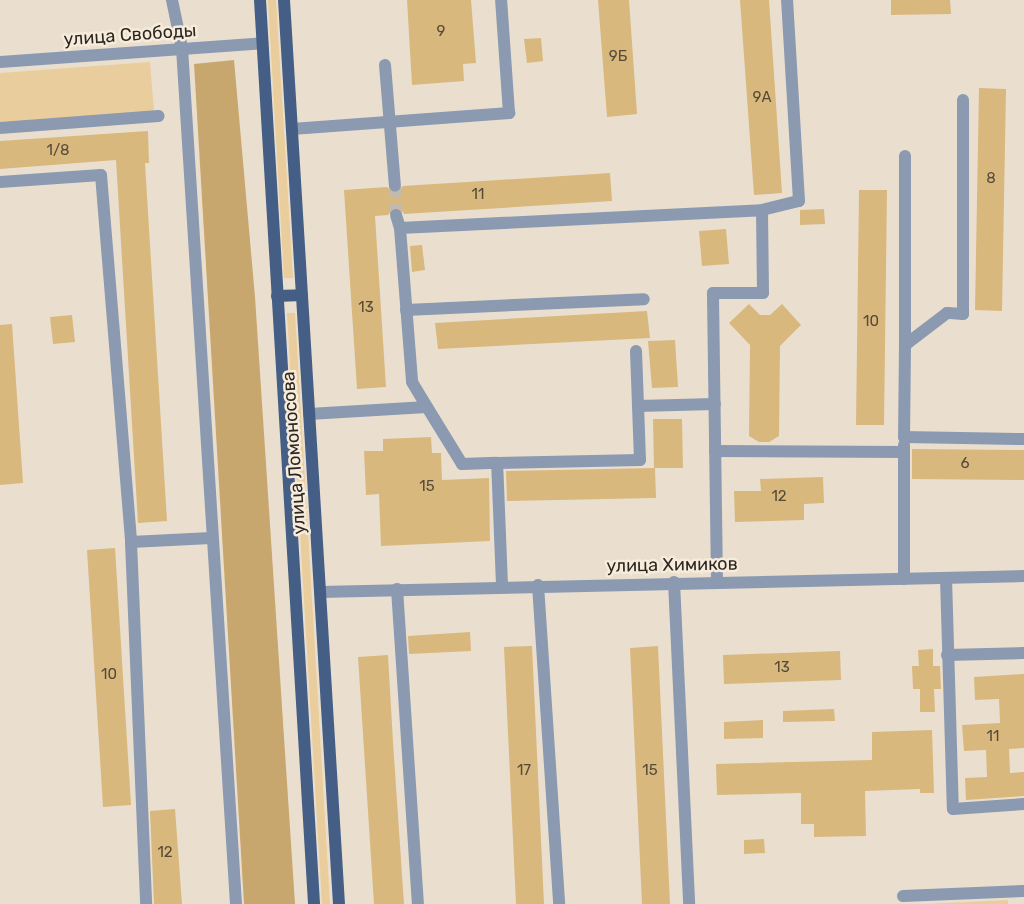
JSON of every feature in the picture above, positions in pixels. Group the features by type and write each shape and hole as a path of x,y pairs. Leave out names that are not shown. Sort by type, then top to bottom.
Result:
{"main road":[{"name":"улица Ломоносова","path":"260,0 314,904"},
{"name":"улица Ломоносова","path":"284,0 338,904"},
{"path":"278,296 302,295"}],"street":[{"path":"172,0 182,48 211,538 236,904"},
{"path":"292,129 508,113 501,0"},
{"path":"400,228 762,210 798,201 787,0"},
{"name":"улица Свободы","path":"0,62 262,43"},
{"path":"385,65 395,186"},
{"path":"905,346 947,313 963,314 963,100"},
{"path":"0,128 159,116"},
{"path":"904,579 905,156"},
{"path":"0,182 101,175 131,542 146,904"},
{"path":"717,582 713,293 763,293 762,210"},
{"path":"396,215 400,228 412,382 462,464 640,460 636,351"},
{"path":"406,310 644,299"},
{"path":"638,406 715,404"},
{"path":"309,414 427,407"},
{"path":"904,437 1024,439"},
{"path":"715,451 904,452"},
{"path":"497,464 502,586"},
{"path":"131,542 211,538"},
{"name":"улица Химиков","path":"320,592 538,585 1024,576"},
{"path":"946,578 953,809 1024,804"},
{"path":"674,582 689,904"},
{"path":"538,585 559,904"},
{"path":"396,589 418,904"},
{"path":"948,655 1024,653"},
{"path":"903,896 1024,891"}],"shaded area":[{"path":"268,0 276,0 293,278 284,278"},
{"path":"234,60 255,297 295,904 244,904 194,64"},
{"path":"150,62 154,112 0,123 0,73"},
{"path":"287,313 295,313 330,904 322,904"},
{"path":"1008,900 1008,904 927,904"}],"building":[{"path":"407,0 471,0 476,63 463,64 464,81 412,85"},
{"path":"598,0 629,0 637,114 607,117"},
{"path":"740,0 769,0 782,193 754,195"},
{"path":"891,0 950,0 951,14 891,15"},
{"path":"541,38 543,61 527,63 524,39"},
{"path":"979,88 1006,89 1002,311 975,310"},
{"path":"148,131 149,163 145,163 167,521 138,523 116,160 0,169 0,141"},
{"path":"610,173 612,201 404,214 401,209 394,207 388,215 375,216 386,387 357,389 344,190 387,187 395,194 403,186"},
{"path":"859,190 887,190 884,425 856,425"},
{"path":"824,209 825,224 800,225 800,210"},
{"path":"726,229 729,264 702,266 699,231"},
{"path":"422,245 425,270 412,272 410,246"},
{"path":"749,304 760,315 770,315 782,304 801,325 780,346 779,436 769,442 759,442 749,436 750,345 729,323"},
{"path":"647,311 650,338 438,349 435,323"},
{"path":"72,315 75,342 53,344 50,317"},
{"path":"12,324 23,483 0,485 0,325"},
{"path":"675,340 678,387 652,388 648,341"},
{"path":"653,419 682,419 683,468 654,468"},
{"path":"431,437 432,453 441,453 442,480 489,478 490,541 381,546 379,494 366,495 364,451 383,451 383,439"},
{"path":"912,449 1024,450 1024,480 912,479"},
{"path":"655,468 656,498 507,501 506,471"},
{"path":"823,477 824,503 804,504 804,520 735,522 734,491 761,491 760,479"},
{"path":"115,548 131,805 103,807 87,550"},
{"path":"470,632 471,651 409,654 408,636"},
{"path":"532,646 544,904 516,904 504,647"},
{"path":"658,646 670,904 642,904 630,648"},
{"path":"933,649 933,666 940,666 941,689 934,689 935,712 920,712 920,689 913,689 912,666 919,666 918,650"},
{"path":"840,651 841,680 724,684 723,655"},
{"path":"388,655 404,904 374,904 358,657"},
{"path":"1024,674 1024,748 1009,749 1010,773 1024,772 1024,796 966,800 965,778 987,777 986,750 964,751 962,725 1000,723 999,699 975,700 974,677"},
{"path":"834,709 835,721 783,722 783,711"},
{"path":"763,720 763,738 724,739 724,722"},
{"path":"932,730 934,793 920,793 920,789 865,791 866,836 814,837 814,824 801,824 801,793 717,795 716,764 872,760 872,732"},
{"path":"175,809 182,904 154,904 150,811"},
{"path":"764,839 765,853 744,854 744,840"}],"tunnel":[{"path":"395,186 396,215"}]}
